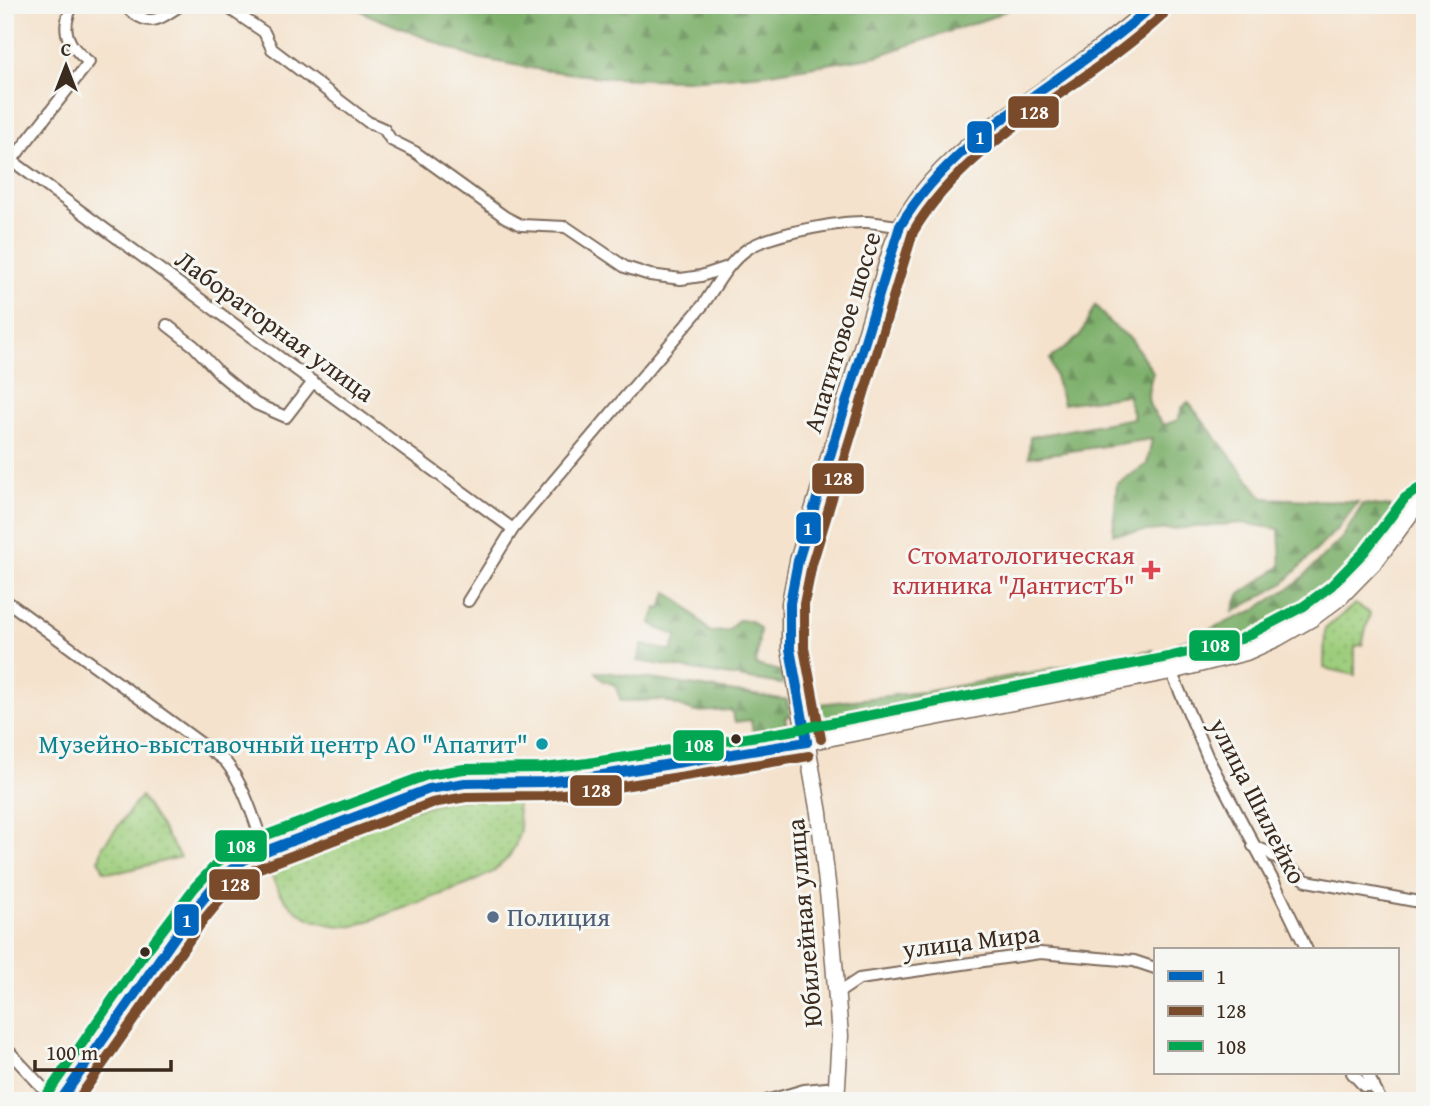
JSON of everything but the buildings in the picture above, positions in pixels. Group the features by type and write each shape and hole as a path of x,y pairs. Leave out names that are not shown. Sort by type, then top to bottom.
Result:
{"street":[{"name":"Лабораторная улица","path":"73,5 67,15 66,34 74,51 89,62 8,164 513,529"},
{"path":"123,5 139,19 149,22 181,5"},
{"path":"223,5 264,32 272,49 368,122 384,129 391,140 415,152 505,217 521,225 566,227 625,267 649,275 681,279 728,267"},
{"name":"Апатитовое шоссе","path":"807,742 790,649 790,603 808,526 900,226 916,199 976,139 1126,30 1153,5"},
{"path":"468,601 513,529 703,305 728,267 747,248 771,237 848,223 900,226"},
{"path":"167,325 194,346 222,376 256,404 286,417 313,382"},
{"path":"5,1047 54,1099 202,900 232,867 261,852 429,789 465,783 544,782 590,777 807,742 1171,671 1246,652 1300,625 1340,597 1376,560 1415,507 1425,501"},
{"path":"5,600 225,761 241,789 257,828 261,852"},
{"name":"улица Шилейко","path":"1171,671 1208,758 1306,948"},
{"name":"Юбилейная улица","path":"807,742 821,826 838,993 840,1047 836,1094"},
{"path":"1253,846 1268,852 1307,881 1425,903"},
{"name":"улица Мира","path":"838,993 859,979 1040,953 1133,961 1154,968"},
{"path":"1353,1074 1364,1086 1374,1086"},
{"path":"1368,1074 1381,1101"},
{"path":"766,1101 804,1090 836,1094"}],"green space":[{"path":"351,5 1017,5 992,17 877,56 764,74 687,80 611,78 541,70 472,57"},
{"path":"1095,305 1110,323 1131,339 1153,372 1148,400 1153,412 1164,425 1178,420 1182,408 1188,402 1263,498 1358,502 1339,527 1284,583 1233,612 1239,595 1281,566 1279,529 1242,523 1113,534 1117,484 1147,464 1152,439 1029,457 1030,437 1134,418 1127,395 1063,404 1050,359 1080,336"},
{"path":"1363,504 1391,507 1391,524 1364,559 1319,600 1263,634 1181,660 1175,644 1253,611 1297,583 1343,537"},
{"path":"667,592 687,607 710,632 728,631 738,620 751,621 760,629 756,665 784,672 782,684 637,661 642,645 672,651 677,635 661,630 651,623 656,608 661,609"},
{"path":"1355,604 1370,613 1362,645 1355,646 1355,675 1324,668 1325,629"},
{"path":"1153,650 1155,656 1151,664 849,719 817,722 811,705 930,691"},
{"path":"596,672 787,700 790,716 785,717 787,727 779,734 753,733 751,720 735,722 731,710 695,712 663,700 621,701 615,685 602,680"},
{"path":"141,796 180,857 120,872 104,871 99,859 103,846"},
{"path":"489,796 516,797 520,830 508,858 493,872 469,884 355,926 339,926 311,919 299,912 280,893 273,879 268,864 377,821 433,804"}],"transit line":[{"name":"1","path":"807,742 790,649 790,603 798,561 900,226 924,191 952,161 984,133 1087,58 1153,5"},
{"name":"128","path":"821,739 804,648 804,604 812,564 913,232 936,199 995,141 1132,41 1163,15"},
{"name":"108","path":"48,1093 139,961 195,887 226,854 251,841 427,775 464,769 543,768 588,763 789,731 1168,657 1241,639 1304,606 1331,586 1365,551 1405,498 1418,489"},
{"name":"1","path":"60,1101 191,914 221,877 247,858 429,789 465,783 544,782 590,777 807,742"},
{"name":"128","path":"77,1101 202,922 231,887 254,870 432,803 466,797 544,796 592,791 809,756"}],"place":[{"name":"Стоматологическая клиника \"ДантистЪ\"","path":"1151,570"},
{"name":"Музейно-выставочный центр АО \"Апатит\"","path":"542,744"},
{"name":"Полиция","path":"493,917"}]}
